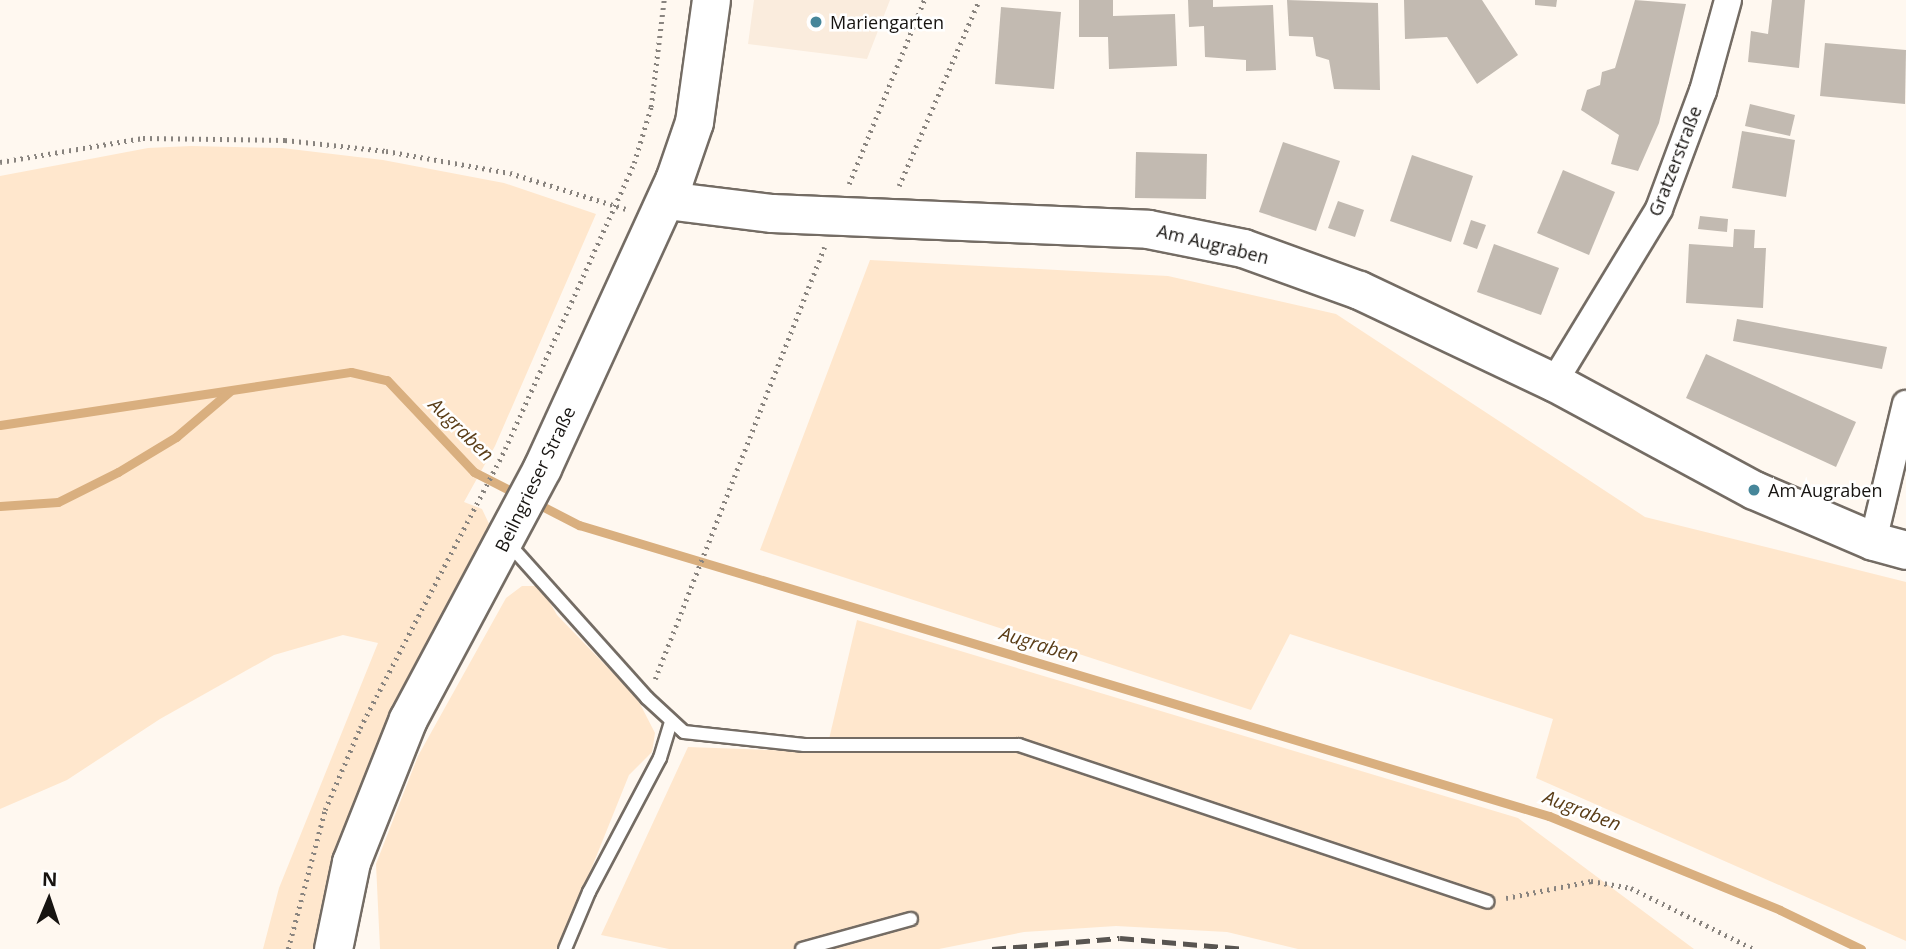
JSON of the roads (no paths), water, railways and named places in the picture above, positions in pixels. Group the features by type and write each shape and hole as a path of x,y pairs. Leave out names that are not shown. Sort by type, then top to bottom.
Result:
{"street":[{"name":"Beilngrieser Straße","path":"332,949 351,862 408,719 542,468 666,200 694,122 711,0"},
{"name":"Gratzerstraße","path":"1554,382 1659,209 1703,91 1728,0"},
{"name":"Am Augraben","path":"666,200 840,207 1148,229 1243,248 1359,290 1554,382 1699,463 1889,545"},
{"path":"1889,545 1906,404"}],"lane":[{"path":"509,532 647,698 671,723 684,732 804,746 1019,745 1487,902"},
{"path":"565,949 589,892 660,758 671,723"},
{"path":"802,949 911,919"}],"waterway":[{"name":"Augraben","path":"0,425 351,372 387,380 474,472 519,495"},
{"name":"Augraben","path":"0,506 58,502 118,472 176,437 230,391"},
{"name":"Augraben","path":"532,501 579,525 1549,816 1780,910 1861,949"}],"railway":[{"path":"992,949 1120,938 1246,949"}],"place":[{"name":"Mariengarten","path":"816,22"},
{"name":"Am Augraben","path":"1754,490"}]}
